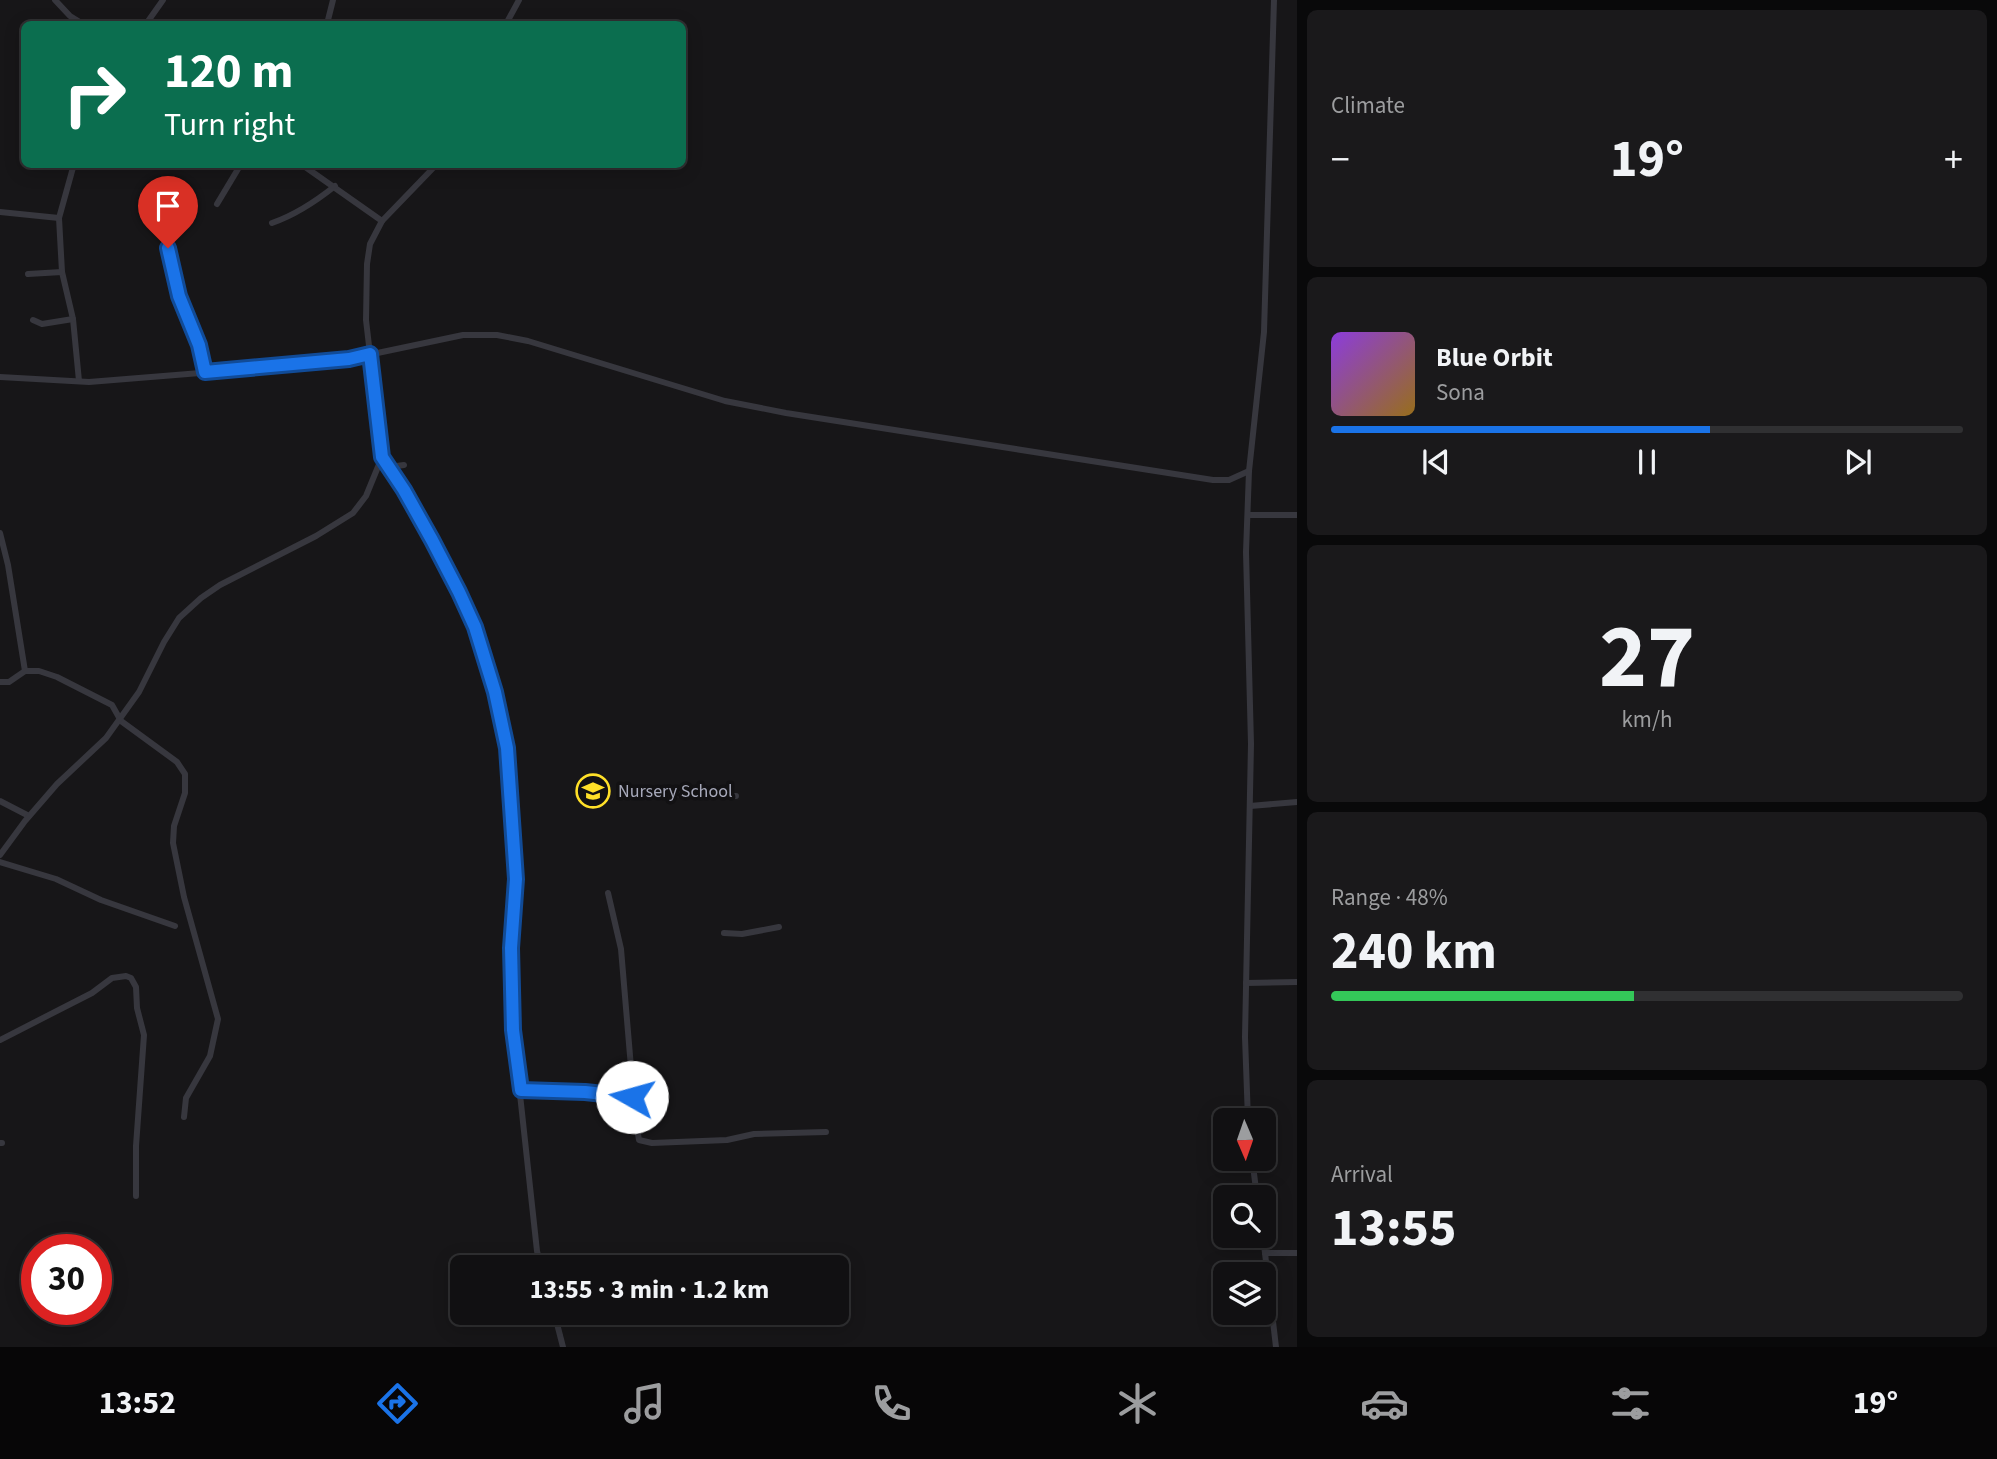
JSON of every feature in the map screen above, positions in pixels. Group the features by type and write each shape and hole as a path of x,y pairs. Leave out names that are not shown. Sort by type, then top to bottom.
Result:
{"street":[{"path":"55,0 78,21"},
{"path":"148,21 163,0"},
{"path":"328,21 333,0"},
{"path":"508,21 519,0"},
{"path":"1248,1108 1246,983 1251,671 1246,575 1249,471 1264,332 1274,0"},
{"path":"73,168 60,218 62,272 73,319 79,381"},
{"path":"217,204 239,168"},
{"path":"307,168 382,220"},
{"path":"433,168 382,220 370,244 366,320 382,457 448,571 475,627 495,692 505,737 516,879 511,948 513,1030 538,1255"},
{"path":"272,223 309,206 335,186"},
{"path":"0,212 60,218"},
{"path":"168,248 179,296 199,345 205,372"},
{"path":"27,274 62,272"},
{"path":"33,320 42,324 73,319"},
{"path":"0,377 79,381 205,372 349,359 463,335 497,335 528,341 725,401 786,413 1213,480 1229,480 1249,471"},
{"path":"0,855 57,784 106,738 139,692 164,642 180,618 220,585 316,536 353,513 366,496 382,457"},
{"path":"389,467 404,465"},
{"path":"1248,515 1297,515"},
{"path":"0,533 8,565 25,671"},
{"path":"0,682 9,682 25,671 39,671 57,677 112,705 120,719 177,762 186,780 186,793 174,826 173,843 184,897 218,1019 209,1056 186,1098 184,1117"},
{"path":"670,794 736,796"},
{"path":"0,801 29,816"},
{"path":"1250,806 1297,802"},
{"path":"0,862 56,879 102,900 175,926"},
{"path":"608,893 621,949 632,1097 639,1140 652,1143 727,1140 754,1135 826,1132"},
{"path":"724,933 742,934 779,928"},
{"path":"0,1040 92,993 112,978 131,978 136,987 137,1008 144,1035 136,1146 136,1196"},
{"path":"1246,983 1297,982"},
{"path":"521,1090 632,1097"},
{"path":"1264,1248 1276,1347"},
{"path":"1265,1253 1297,1253"},
{"path":"557,1325 563,1347"}],"place":[{"name":"Nursery School","path":"593,791"}],"route":[{"path":"168,248 179,296 199,345 205,372 288,366 370,354 382,457 432,540 475,627 495,692 507,748 516,879 511,948 513,1030 521,1090 632,1097"}]}
